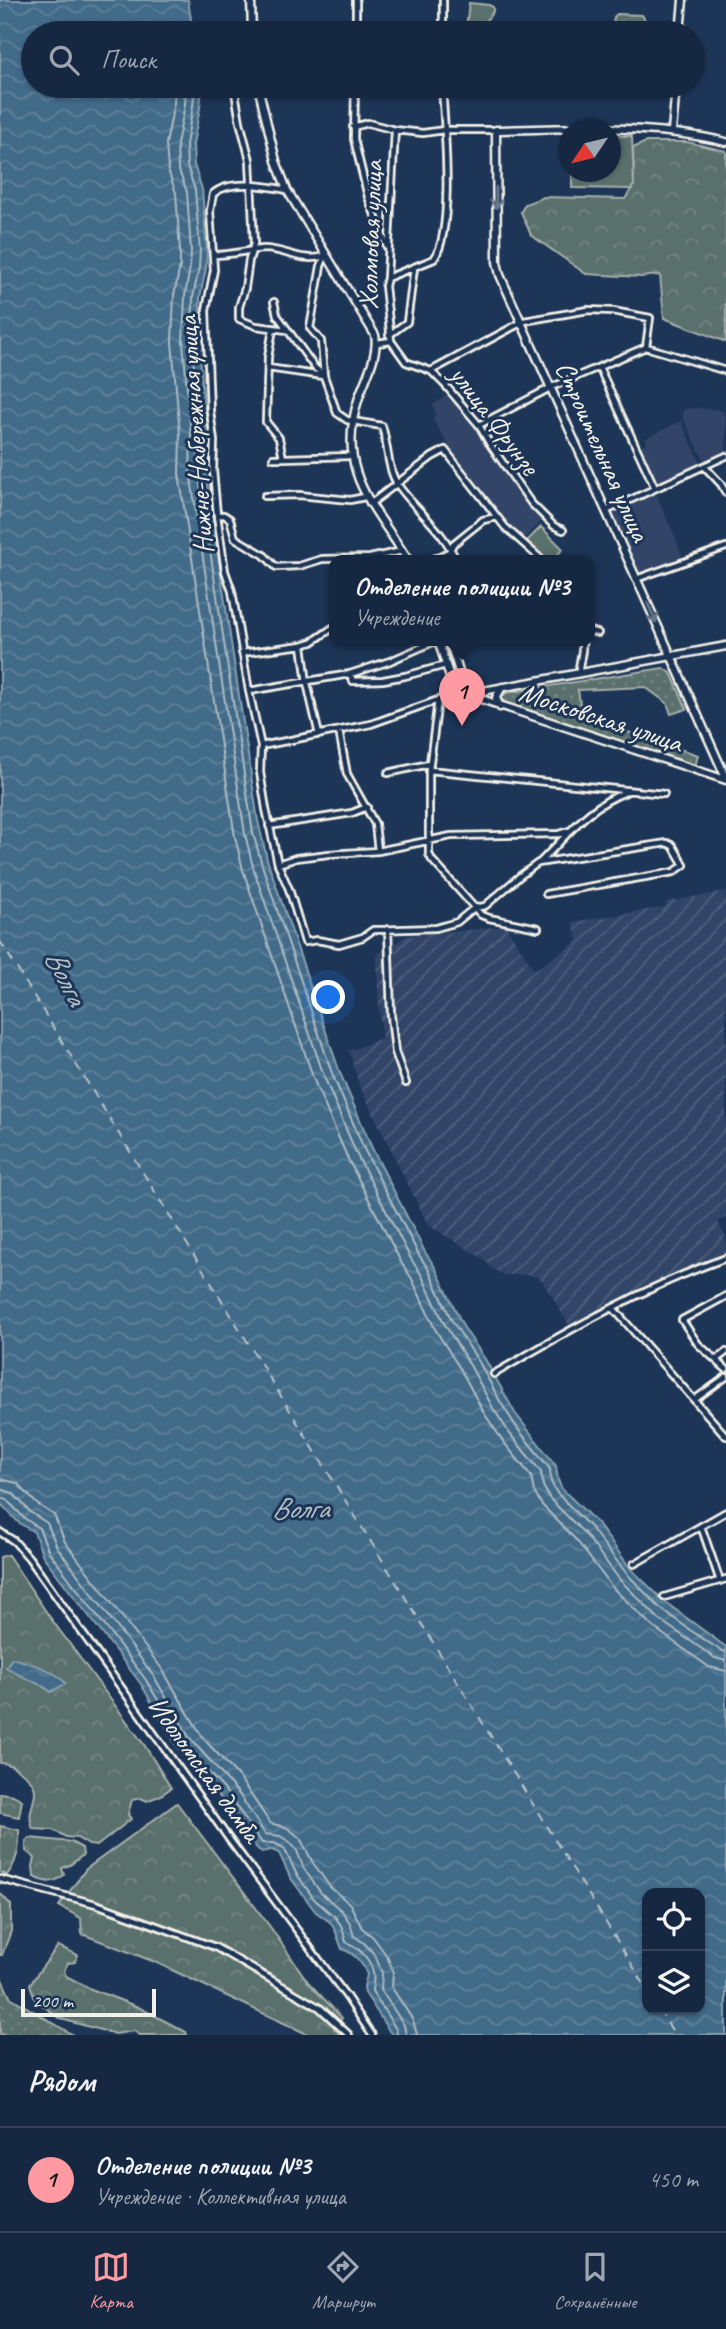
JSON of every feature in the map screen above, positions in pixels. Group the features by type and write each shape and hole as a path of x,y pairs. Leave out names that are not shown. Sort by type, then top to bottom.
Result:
{"street":[{"path":"251,0 252,21"},
{"path":"356,0 356,21"},
{"path":"443,0 443,21"},
{"path":"681,21 682,0"},
{"path":"236,98 250,160 254,244 239,307 239,319 256,326 288,330"},
{"path":"261,98 276,161 287,190 325,256 373,330 377,343 353,421 352,456 368,501 406,555"},
{"path":"354,98 354,138 368,197 388,251"},
{"path":"387,278 434,258 439,252 446,178 443,98"},
{"path":"672,131 675,98"},
{"path":"353,127 368,123 423,133 444,130 560,129 672,131 726,142"},
{"name":"Холмовая улица","path":"390,338 385,286 395,130"},
{"name":"Строительная улица","path":"496,130 497,262 726,779"},
{"name":"Нижне-Набережная улица","path":"287,190 251,186 225,188 213,194 210,211 214,255 206,310 217,514 225,571 232,591 261,746 260,772 269,826 278,864 305,942 317,940 339,944 363,937 373,930 388,929"},
{"path":"214,255 232,255 264,249 307,258 325,256"},
{"path":"325,256 310,328 321,341 324,376 335,410 341,417 382,426 397,484 422,510 454,555"},
{"path":"377,343 390,338 407,322 414,268"},
{"path":"274,302 277,316 324,376"},
{"path":"431,371 522,322 589,310 613,311 650,318 646,347"},
{"path":"273,329 266,422 279,438 283,458"},
{"name":"улица Фрунзе","path":"390,338 405,362 431,371 480,425 489,443 531,503 554,526 563,530"},
{"path":"480,425 552,387 646,347 726,372"},
{"path":"599,367 655,488"},
{"path":"268,368 324,376"},
{"path":"265,496 299,495 368,501 445,450 475,492 505,527 536,555"},
{"path":"273,458 352,456"},
{"path":"606,511 726,456"},
{"path":"704,466 726,494"},
{"path":"217,514 230,519 237,541 264,555 276,567 299,566 329,559"},
{"path":"443,555 483,520 497,517"},
{"path":"636,579 726,547"},
{"path":"384,555 402,551"},
{"path":"243,653 302,645 312,642 329,630"},
{"path":"302,645 307,683 319,735"},
{"path":"249,691 350,674 424,646"},
{"path":"440,646 456,696"},
{"path":"451,646 466,694"},
{"path":"579,674 583,646"},
{"path":"261,746 379,721 456,696 726,646"},
{"path":"350,674 353,681 383,680 446,665"},
{"path":"500,707 496,698 502,687"},
{"name":"Московская улица","path":"466,694 726,779"},
{"path":"438,700 429,767 429,841 432,860 474,908 489,918 538,929"},
{"path":"339,731 347,774 376,824 378,851"},
{"path":"388,773 429,767 664,794"},
{"path":"406,1083 395,1052 392,1028 388,929 436,928 457,922 474,908 485,906 538,863 569,831 600,805 610,797 627,791"},
{"path":"269,826 352,813 367,807"},
{"path":"278,864 296,858 378,851 451,836 559,834 569,831"},
{"path":"538,863 667,843 673,846 684,865 674,872 546,894"},
{"path":"494,1374 652,1287 726,1258"},
{"path":"726,1296 682,1320 698,1344 726,1369"},
{"path":"613,1308 726,1436"},
{"path":"717,1359 726,1352"},
{"path":"694,1400 726,1377"},
{"path":"634,1564 726,1512"},
{"path":"664,1597 723,1580 701,1526"},
{"name":"Идоломская дамба","path":"0,1532 14,1541 29,1558 372,2035"},
{"path":"0,1879 96,1904 215,1947 320,2008 349,2035"}],"shaded area":[{"path":"446,396 452,403 455,401 473,426 475,425 480,432 478,433 542,521 523,539 508,526 478,490 433,420 436,413 433,405"},
{"path":"683,409 723,411 726,419 726,452 705,462 683,418"},
{"path":"681,421 701,464 657,485 638,447 647,442 646,438"},
{"path":"655,492 682,557 639,573 612,512"},
{"path":"726,891 726,1217 718,1222 726,1238 726,1256 652,1286 571,1328 541,1279 530,1275 503,1275 490,1267 485,1260 428,1225 359,1085 349,1051 382,1038 377,955 406,936 506,926 534,970 578,941 572,922 665,907 666,902"}],"green space":[{"path":"469,3 493,7 493,12 486,21 467,21"},
{"path":"617,14 642,15 645,20 614,21"},
{"path":"621,136 632,136 634,185 631,189 572,188 572,182 621,182"},
{"path":"646,142 687,142 726,151 726,342 664,318 660,275 641,277 586,274 531,235 521,212 525,204 544,197 625,199 634,185 633,148"},
{"path":"541,527 563,549 557,555 539,555 526,542"},
{"path":"663,668 671,673 687,709 671,714 667,703 645,687 578,690 582,717 698,755 695,767 506,704 501,698 506,693"},
{"path":"8,1555 49,1616 145,1746 171,1788 147,1801 141,1798 132,1800 128,1814 131,1819 97,1846 77,1838 66,1837 53,1830 33,1829 31,1813 34,1786 30,1779 16,1768 0,1763 0,1557"},
{"path":"0,1793 22,1800 19,1817 0,1813"},
{"path":"177,1803 308,1982 342,2018 334,2029 341,2035 309,2035 155,1962 82,1934 81,1918 59,1906 86,1869"},
{"path":"0,1826 19,1830 17,1854 7,1875 0,1872"},
{"path":"30,1838 71,1842 82,1848 83,1855 62,1868 64,1875 60,1878 50,1882 43,1880 34,1877 35,1858 26,1851 26,1841"},
{"path":"0,1893 11,1905 11,1931 2,1955 0,1955"},
{"path":"58,1946 78,1955 75,1962 68,1963 64,1970 66,1976 138,2007 186,2032 187,2035 140,2035 134,2031 115,2034 61,2019 35,2000 30,1984"},
{"path":"0,1975 10,1997 73,2035 0,2035"}],"water":[{"name":"Волга","path":"0,0 188,0 191,21 21,21 21,98 201,98 193,144 194,165 202,189 207,251 200,297 199,342 206,433 205,469 258,821 267,859 340,1073 372,1148 464,1328 515,1413 556,1466 562,1489 597,1523 631,1569 665,1602 726,1647 726,2035 392,2035 365,1993 367,1975 360,1963 342,1949 330,1922 309,1903 290,1877 279,1853 272,1850 261,1852 256,1847 226,1804 191,1765 176,1745 141,1684 43,1556 34,1532 19,1523 0,1503"},
{"path":"12,1658 49,1671 66,1684 51,1692 6,1667"}],"ferry route":[{"path":"0,941 642,1981"},
{"path":"662,2014 675,2035"}],"place":[{"name":"Отделение полиции №3","path":"462,726"}]}
